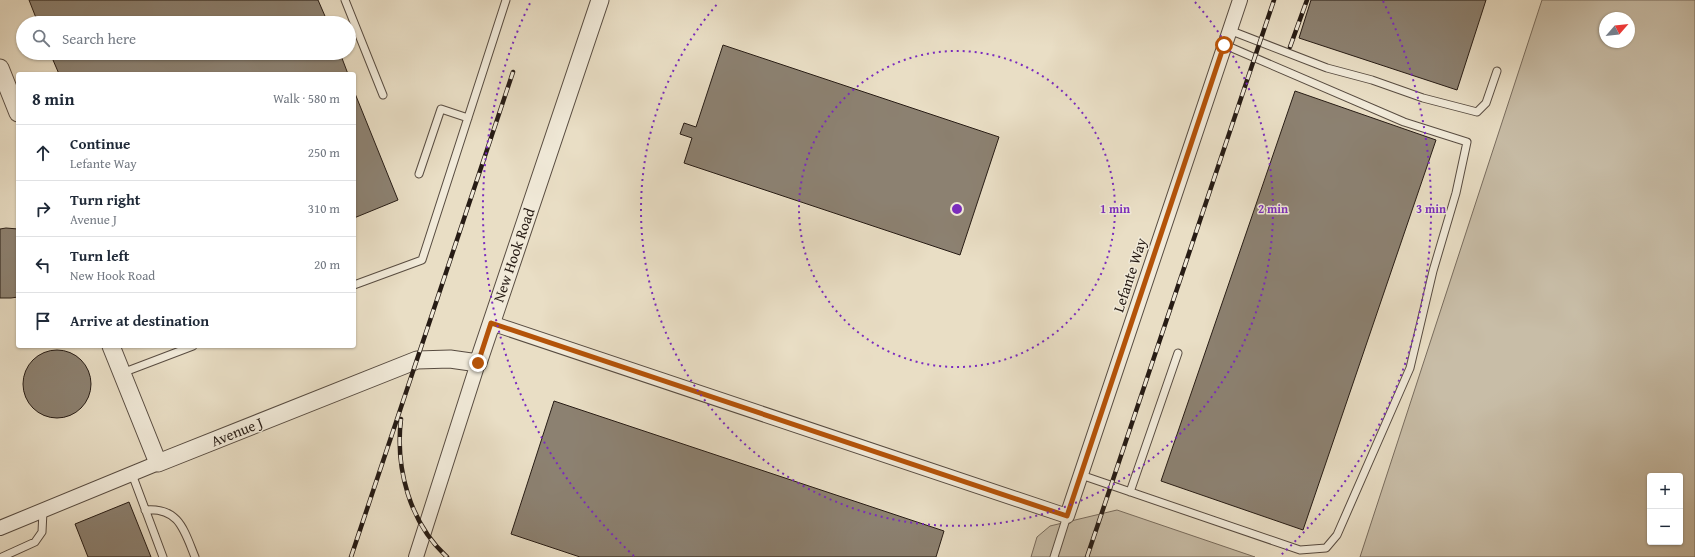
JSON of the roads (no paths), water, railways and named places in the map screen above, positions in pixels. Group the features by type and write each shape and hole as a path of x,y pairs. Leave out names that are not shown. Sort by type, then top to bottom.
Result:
{"street":[{"name":"New Hook Road","path":"416,557 491,323 600,0"},
{"name":"Lefante Way","path":"1067,516 1240,0"},
{"path":"0,68 16,108"},
{"path":"491,323 1067,516"},
{"path":"113,348 158,463"},
{"name":"Avenue J","path":"0,528 158,463 417,360 450,359 478,363"}],"lane":[{"path":"345,0 351,16"},
{"path":"356,284 422,260 506,0"},
{"path":"356,28 383,95"},
{"path":"1230,30 1327,68 1372,80 1422,98 1476,112 1486,103 1497,72"},
{"path":"1081,475 1300,550 1326,548 1337,535 1410,368 1433,271 1456,193 1467,142 1404,122 1224,45"},
{"path":"419,174 441,109 468,118"},
{"path":"122,373 188,348"},
{"path":"1130,492 1178,353"},
{"path":"132,474 163,557"},
{"path":"145,510 158,509 175,517 186,534 195,557"},
{"path":"2,557 35,542 42,532 43,510"},
{"path":"1054,557 1067,516"}],"railway":[{"path":"1087,557 1274,0"},
{"path":"1290,47 1307,0"},
{"path":"351,557 513,72"},
{"path":"401,419 400,457 408,494 423,528 447,557"}]}
